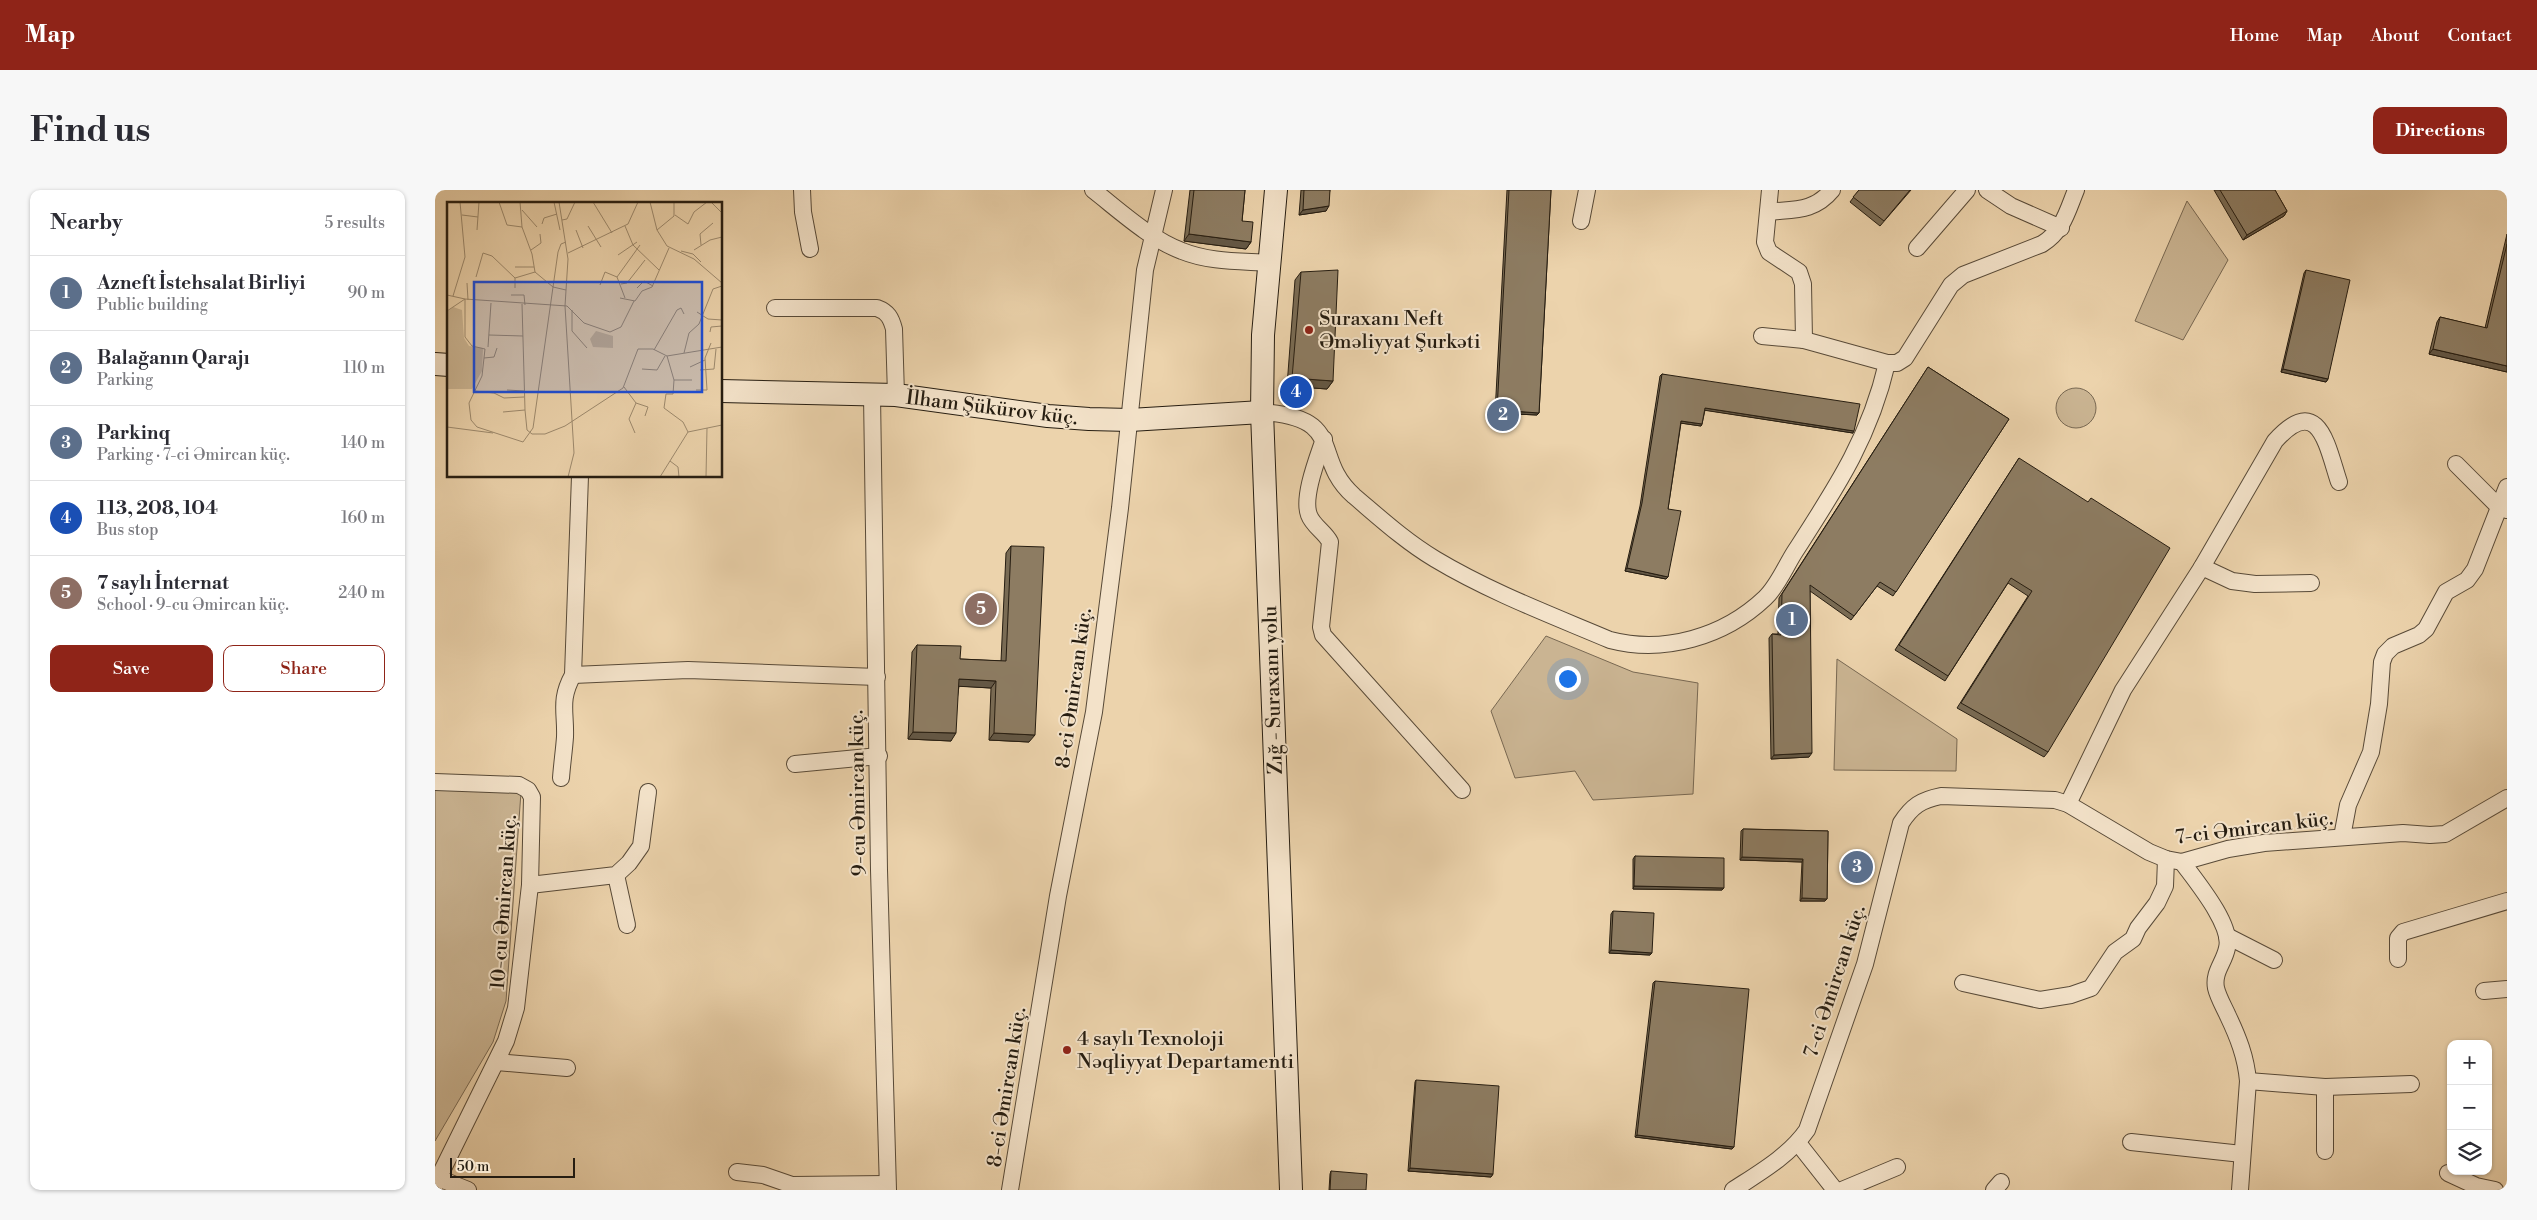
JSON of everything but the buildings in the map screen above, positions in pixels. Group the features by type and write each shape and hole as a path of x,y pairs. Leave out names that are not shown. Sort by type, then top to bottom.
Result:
{"main road":[{"name":"Zığ - Suraxanı yolu","path":"1276,190 1263,335 1262,412 1291,1190"},
{"name":"İlham Şükürov küç.","path":"723,391 897,395 1048,416 1130,420 1262,412"}],"street":[{"path":"802,190 803,212 810,249"},
{"path":"1093,190 1155,236 1181,251 1213,259 1269,263"},
{"name":"8-ci Əmircan küç.","path":"1010,1190 1058,896 1094,712 1130,420 1145,270 1155,236 1164,190"},
{"path":"1581,221 1587,190"},
{"path":"1770,190 1765,242 1769,252 1799,272 1803,284 1804,340"},
{"path":"1768,212 1812,208 1832,190"},
{"path":"1917,248 1967,190"},
{"path":"1987,190 2011,206 2061,228"},
{"path":"1762,336 1804,340 1887,363 1897,363 1905,358 1951,285 1963,275 2042,244 2053,237 2061,228 2076,190"},
{"path":"775,308 877,308 886,312 892,320 894,330 897,395"},
{"path":"1262,412 1282,413 1299,418 1315,426 1324,439 1336,470 1349,492 1399,534 1435,559 1505,595 1610,640 1626,644 1666,645 1712,632 1745,614 1767,596 1848,469 1872,414 1887,363"},
{"name":"9-cu Əmircan küç.","path":"872,395 888,1187"},
{"path":"2068,804 2123,690 2202,567 2275,441 2288,426 2305,421 2315,424 2324,435 2339,482"},
{"path":"1324,439 1314,467 1307,504 1311,520 1327,535 1330,542 1321,627 1323,635 1462,790"},
{"path":"2455,464 2503,508"},
{"path":"561,778 565,737 563,700 565,689 573,676 581,478"},
{"path":"2343,837 2348,804 2371,752 2379,704 2382,662 2385,654 2393,646 2426,630 2446,592 2467,580 2475,569 2503,508 2507,487"},
{"path":"2202,567 2232,581 2255,584 2311,583"},
{"path":"573,676 688,670 877,677"},
{"path":"795,764 879,756"},
{"name":"10-cu Əmircan küç.","path":"435,782 519,785 528,790 532,797 530,885 516,1008 507,1041 436,1182"},
{"path":"530,885 616,875 629,863 641,846 648,792"},
{"name":"7-ci Əmircan küç.","path":"1733,1190 1798,1143 1807,1130 1865,964 1901,823 1912,807 1924,799 1941,796 2055,800 2068,804 2149,852 2174,861 2264,843 2403,832 2430,835 2445,834 2507,798"},
{"path":"1963,983 2040,1000 2071,995 2091,988 2115,952 2133,939 2138,928 2157,903 2174,861 2214,907 2227,936 2227,948 2215,975 2216,988 2241,1044 2248,1081 2240,1190"},
{"path":"616,875 627,925"},
{"path":"2398,959 2398,938 2403,932 2507,901"},
{"path":"2227,936 2274,960"},
{"path":"2484,992 2507,989"},
{"path":"497,1062 567,1068"},
{"path":"2248,1081 2325,1086 2411,1084"},
{"path":"2325,1086 2325,1151"},
{"path":"2131,1142 2242,1154"},
{"path":"1798,1143 1835,1190"},
{"path":"1842,1190 1897,1167"},
{"path":"737,1172 763,1175 792,1185 888,1187"},
{"path":"2450,1175 2477,1186 2495,1190"},
{"path":"436,1182 468,1190"}],"shaded area":[{"path":"2187,201 2228,260 2183,340 2135,321"},
{"path":"2076,388 2090,394 2096,408 2090,422 2076,428 2062,422 2056,408 2062,394"},
{"path":"1546,636 1633,672 1698,683 1693,794 1593,800 1575,771 1515,778 1491,711"},
{"path":"1837,659 1957,739 1956,771 1834,770"},
{"path":"435,787 521,792 506,1001 493,1042 435,1141"}],"place":[{"name":"Suraxanı Neft Əməliyyat Şurkəti","path":"1309,330"},
{"name":"113, 208, 104","path":"1296,392"},
{"name":"Balağanın Qarajı","path":"1503,415"},
{"name":"7 saylı İnternat","path":"981,609"},
{"name":"Azneft İstehsalat Birliyi","path":"1792,620"},
{"name":"Parkinq","path":"1857,867"},
{"name":"4 saylı Texnoloji Nəqliyyat Departamenti","path":"1067,1050"}]}
